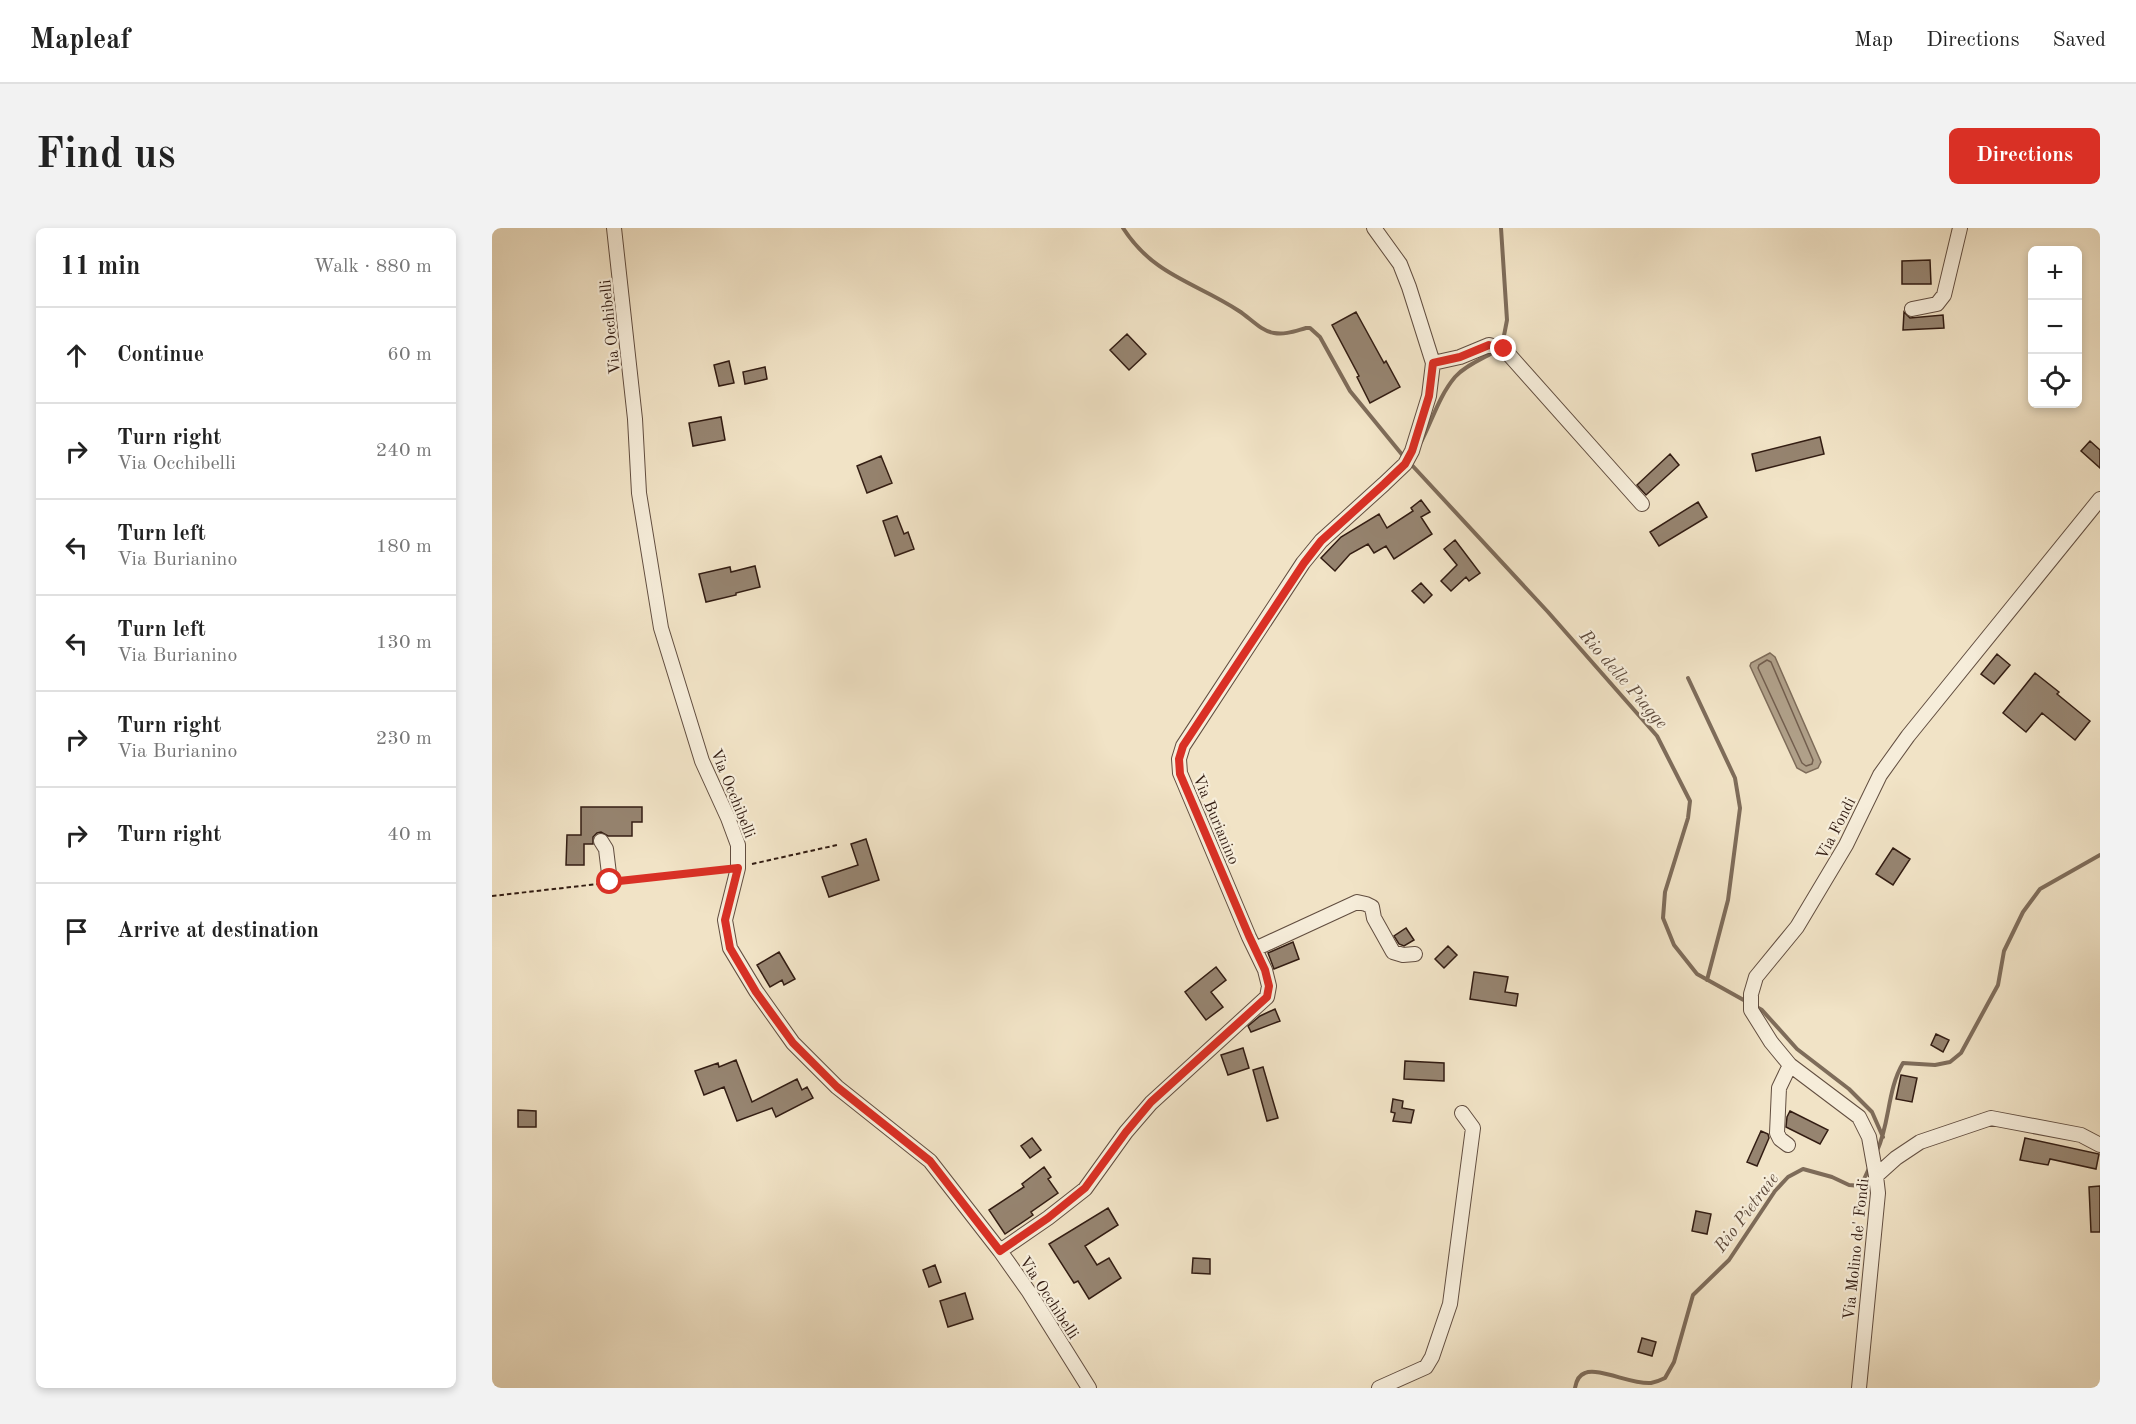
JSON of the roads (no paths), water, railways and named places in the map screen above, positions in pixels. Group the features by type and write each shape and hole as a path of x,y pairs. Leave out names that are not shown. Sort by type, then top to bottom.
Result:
{"street":[{"name":"Via Occhibelli","path":"614,228 635,419 639,493 661,628 702,761 738,845 738,868 725,920 730,948 756,992 793,1043 837,1087 930,1161 1029,1292 1089,1388"},
{"name":"Via Burianino","path":"1000,1251 1048,1218 1085,1188 1151,1102 1267,997 1269,986 1265,970 1180,774 1179,759 1183,746 1304,563 1321,541 1405,464 1412,451 1429,396 1433,363 1400,264 1374,228"},
{"path":"1912,309 1937,304 1944,295 1960,228"},
{"path":"1433,363 1460,357 1489,345 1504,349 1642,504"},
{"name":"Via Fondi","path":"1876,1176 1869,1137 1859,1117 1790,1065 1771,1042 1751,1010 1751,994 1756,977 1797,927 1846,845 1880,775 1908,736 2100,499"},
{"path":"601,841 606,849 610,882"},
{"path":"1255,949 1357,902 1372,907 1374,918 1393,952 1403,955 1415,954"},
{"path":"1788,1145 1780,1139 1777,1133 1779,1088 1790,1065"},
{"path":"1379,1388 1426,1367 1432,1358 1450,1304 1473,1128 1462,1113"},
{"name":"Via Molino de' Fondi","path":"1859,1388 1878,1193 1876,1176 1896,1158 1920,1142 1991,1118 2081,1136 2100,1145"}],"water":[{"path":"1770,653 1775,657 1821,762 1818,768 1806,773 1797,768 1750,666 1751,663"}],"waterway":[{"path":"1123,228 1135,244 1162,268 1223,301 1265,330 1282,333 1310,328 1320,337 1350,391 1404,457"},
{"name":"Rio delle Piagge","path":"1501,228 1507,320 1502,346"},
{"name":"Rio delle Piagge","path":"1421,442 1449,384 1459,373 1496,351"},
{"name":"Rio delle Piagge","path":"1409,462 1548,612 1657,736 1690,801 1688,818 1665,892 1663,918 1674,945 1697,974 1749,1003"},
{"path":"1688,678 1735,778 1740,808 1728,900 1707,980"},
{"name":"Rio Pietraie","path":"1877,1151 1894,1084 1903,1063 1935,1065 1950,1062 1961,1053 1998,985 2004,951 2023,912 2040,889 2100,855"},
{"name":"Rio delle Piagge","path":"1755,1006 1762,1010 1797,1049 1849,1089 1872,1112 1883,1137"},
{"name":"Rio Pietraie","path":"1575,1388 1581,1375 1591,1372 1644,1383 1653,1383 1665,1378 1674,1362 1693,1295 1729,1260 1775,1191 1788,1177 1803,1169 1832,1177 1849,1185 1861,1186 1870,1166"}]}
